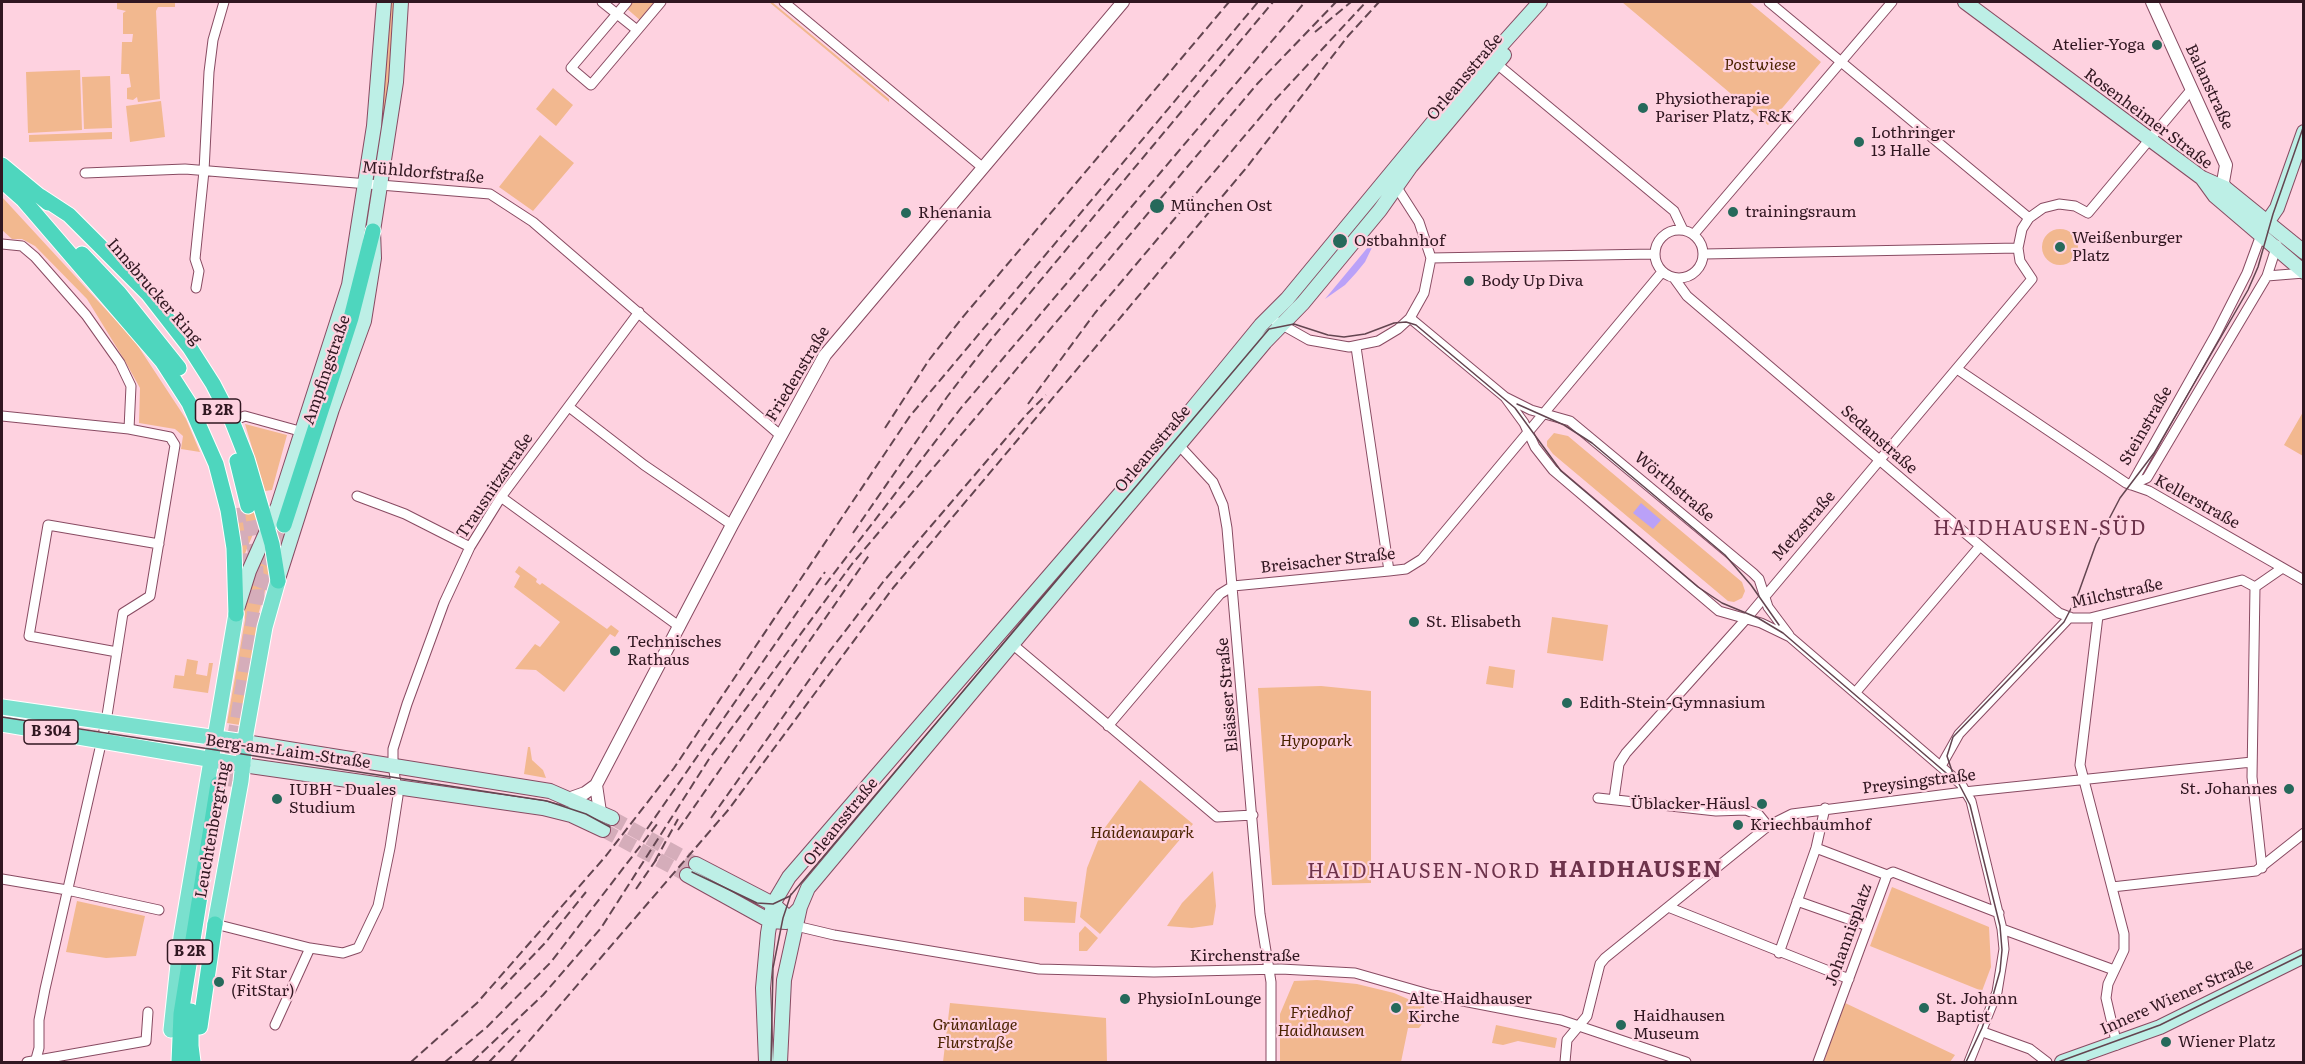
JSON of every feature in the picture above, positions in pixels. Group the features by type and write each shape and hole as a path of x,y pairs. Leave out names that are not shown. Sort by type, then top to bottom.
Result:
{"highway":[{"name":"Innsbrucker Ring","path":"2,165 40,196 115,272 185,355 218,411 240,469 243,507 214,430 199,399 170,355 112,285 66,238 2,181"},
{"path":"20,196 162,362 189,403 216,464 228,510 234,548 236,614"},
{"path":"40,196 69,215 148,294 239,418 278,581"},
{"path":"284,525 351,318 374,231"},
{"name":"B 2R","path":"212,842 223,785"},
{"name":"Leuchtenbergring","path":"180,1062 181,1014 212,842"},
{"name":"Leuchtenbergring","path":"194,1062 191,1015 212,842"},
{"path":"194,1062 215,924"},
{"path":"171,1030 173,1062"}],"main road":[{"name":"Ampfingstraße","path":"215,737 236,614 249,571 278,506 349,285 375,114 384,2"},
{"name":"Ampfingstraße","path":"245,742 265,627 278,581 332,409 364,321 374,258 374,231 396,82 401,2"},
{"name":"Orleansstraße","path":"773,904 804,859 876,781 1276,322 1493,62 1540,2"},
{"name":"Orleansstraße","path":"1493,62 1550,2"},
{"name":"Rosenheimer Straße","path":"1965,2 2202,178 2215,196 2304,273"},
{"path":"2274,226 2277,208 2304,132"},
{"path":"2202,178 2225,188 2304,252"},
{"name":"Orleansstraße","path":"780,1062 784,980 791,922 810,885 1011,644 1174,441"},
{"name":"Berg-am-Laim-Straße","path":"2,707 215,737"},
{"name":"Berg-am-Laim-Straße","path":"2,724 211,761 543,808 571,815 603,830"},
{"name":"B 304","path":"215,737 245,742"},
{"name":"Leuchtenbergring","path":"171,1030 181,937 215,737"},
{"name":"Berg-am-Laim-Straße","path":"245,742 534,788 572,798 606,815"},
{"name":"Leuchtenbergring","path":"215,924 245,742"},
{"path":"696,864 773,904 791,922"},
{"path":"687,876 770,921 791,922"},
{"path":"766,1062 764,988 773,904"},
{"name":"Innere Wiener Straße","path":"2062,1062 2117,1045 2160,1027 2304,956"}],"street":[{"path":"196,288 199,271 195,259 204,171 209,72 213,40 224,2"},
{"path":"602,2 637,30"},
{"path":"627,2 571,68 591,85 661,2"},
{"path":"784,2 982,168"},
{"name":"Friedenstraße","path":"596,785 780,435 837,337 1123,2"},
{"path":"1770,2 2029,218"},
{"path":"1694,234 1892,2"},
{"name":"Balanstraße","path":"2152,2 2226,165 2223,182 2225,188"},
{"path":"1493,62 1674,211 1683,230"},
{"path":"1704,254 2018,248 2022,229 2029,218 2043,208 2059,204 2075,206 2088,213 2191,90"},
{"name":"Mühldorfstraße","path":"85,173 156,169 204,171 381,187 481,192 498,197 532,222 639,312 780,435"},
{"path":"1276,322 1322,344 1356,346 1391,334 1410,318 1424,293 1431,258 1419,222 1393,182"},
{"name":"Steinstraße","path":"2274,226 2277,249 2267,276 2147,478 2131,485 2216,334 2247,273 2261,235 2274,226"},
{"path":"1674,230 1694,234 1704,254 1703,261 1695,273 1682,279 1662,272 1654,254 1660,238 1674,230"},
{"path":"2,244 22,246 42,264 80,306 120,363 131,386 129,429"},
{"name":"Metzstraße","path":"1614,799 1619,764 1626,753 1746,619 2032,279 2020,261 2018,248"},
{"path":"1431,258 1654,254"},
{"name":"Breisacher Straße","path":"1233,586 1406,569 1422,559 1662,272"},
{"path":"2267,276 2304,273"},
{"name":"Sedanstraße","path":"1674,278 1688,296 1980,546 2059,613 2070,617"},
{"name":"Trausnitzstraße","path":"393,765 393,749 406,704 444,603 470,548 501,497 639,312"},
{"name":"Wörthstraße","path":"1410,318 1505,397 1528,431 1535,447 1553,470 1719,611 1790,637"},
{"path":"1356,346 1389,571"},
{"name":"Kellerstraße","path":"1957,369 2131,485 2149,491 2281,569 2304,580"},
{"name":"Wörthstraße","path":"1505,397 1543,413 1570,421 1754,573 1759,579 1764,597 1790,637 1941,766 1966,792"},
{"path":"569,407 644,465 732,525"},
{"path":"2,416 129,429 165,436 174,441 175,450 150,596 123,613 106,722"},
{"path":"239,418 303,432"},
{"name":"Elsässer Straße","path":"1174,441 1205,471 1218,491 1227,528 1260,914 1269,970 1271,1062"},
{"path":"357,496 405,514 470,548"},
{"path":"501,497 680,627"},
{"path":"117,652 29,636 48,525 159,544"},
{"path":"1855,693 1980,546"},
{"path":"2262,868 2252,762 2255,587 2281,569"},
{"name":"Milchstraße","path":"1941,766 1959,734 2070,617 2098,616 2242,580 2255,587"},
{"path":"1108,726 1220,594 1233,586"},
{"path":"2098,616 2080,765 2125,943 2106,998 2117,1045"},
{"path":"1011,644 1217,817 1253,815"},
{"name":"B 304","path":"101,740 106,722"},
{"path":"31,1061 39,1048 39,1020 45,989 101,740"},
{"name":"Preysingstraße","path":"1565,1062 1567,1040 1587,1016 1602,961 1768,826 1792,814 2082,778 2252,762"},
{"path":"215,924 310,948 343,953 357,948 378,906 398,786 393,765"},
{"path":"572,798 585,794 596,785 606,815"},
{"path":"1966,792 1971,801 2002,929 2002,972 1983,1032 1970,1062"},
{"path":"1598,798 1716,810 1746,810 1759,815 1768,826"},
{"path":"1779,953 1816,848 1826,808"},
{"path":"2112,887 2235,874 2262,868 2304,833"},
{"path":"1816,848 1887,875"},
{"name":"Johannisplatz","path":"1818,1062 1887,875 1893,873 1999,913"},
{"path":"2,879 159,910"},
{"path":"1797,901 1868,926"},
{"path":"1668,908 1849,979"},
{"name":"Kirchenstraße","path":"791,922 847,937 1039,969 1154,972 1269,970 1355,973 1432,994 1561,1020 1686,1062"},
{"path":"2002,929 2115,970"},
{"path":"275,1025 310,948"},
{"path":"31,1061 66,1057 146,1041 148,1012"},
{"path":"1983,1032 2030,1049 2047,1062"}],"green space":[{"path":"117,2 175,2 175,7 158,7 156,11 160,99 138,102 137,97 133,100 127,99 127,88 131,87 129,74 121,74 122,42 132,42 133,34 123,34 123,13 126,11 117,9"},
{"path":"388,2 397,2 393,67 378,169 374,168"},
{"path":"630,2 658,2 641,21 625,7"},
{"path":"769,2 772,2 889,99 889,102"},
{"name":"Postwiese","path":"1622,2 1749,2 1821,62 1768,125"},
{"path":"80,70 82,130 28,133 26,72"},
{"path":"110,76 112,128 84,129 82,77"},
{"path":"553,88 573,105 556,126 536,109"},
{"path":"161,101 165,137 130,142 126,106"},
{"path":"112,132 112,139 29,142 29,135"},
{"path":"540,135 574,163 533,211 499,187"},
{"path":"2,197 134,340 186,419 200,452 181,449 183,436 175,429 139,423 140,388 125,361 87,299 35,246 22,239 12,239 2,230"},
{"path":"2060,229 2073,234 2078,247 2073,260 2060,265 2047,260 2042,247 2047,234"},
{"path":"2303,412 2303,456 2284,445"},
{"path":"245,424 287,435 272,490 265,491"},
{"path":"1554,433 1568,436 1742,582 1745,591 1742,598 1734,602 1728,601 1553,454 1547,446 1547,441"},
{"path":"255,510 258,522 239,568 234,514"},
{"path":"265,550 270,573 257,619 258,627 240,725 227,723 245,620 244,606"},
{"path":"519,566 537,579 536,582 540,585 542,583 607,629 611,625 619,631 615,637 610,634 564,692 536,670 515,669 535,644 540,647 560,622 514,587 520,576 515,572"},
{"path":"1552,617 1608,625 1603,661 1547,653"},
{"path":"187,659 198,661 196,674 207,676 209,663 213,663 208,693 173,688 175,675 184,676"},
{"path":"1489,666 1515,670 1513,688 1486,684"},
{"name":"Hypopark","path":"1321,686 1371,691 1371,883 1272,885 1258,688"},
{"path":"528,747 530,747 532,760 543,770 546,778 524,774"},
{"name":"Haidenaupark","path":"1140,780 1193,824 1100,934 1080,917 1087,868 1101,833"},
{"path":"1213,871 1216,906 1213,925 1192,928 1167,926 1182,903"},
{"path":"1892,887 1989,927 1991,967 1982,991 1870,946"},
{"path":"1024,897 1077,902 1075,923 1024,921"},
{"path":"77,901 145,916 136,956 106,958 66,952"},
{"path":"1085,926 1098,938 1087,951 1079,951 1079,933"},
{"name":"Friedhof Haidhausen","path":"1317,980 1357,984 1394,993 1424,1006 1422,1024 1419,1028 1408,1028 1401,1062 1280,1062 1280,1014 1294,981"},
{"path":"1843,1002 1955,1055 1950,1062 1824,1062"},
{"name":"Grünanlage Flurstraße","path":"950,1003 1106,1018 1107,1062 943,1062"},
{"path":"1496,1025 1557,1038 1555,1048 1518,1041 1503,1045 1492,1043"}],"shaded area":[{"path":"1378,235 1365,262 1356,273 1345,285 1325,299"},
{"path":"1641,503 1661,520 1653,529 1633,513"}],"tunnel":[{"path":"227,786 257,597 255,551 248,506"},
{"path":"237,508 246,583"},
{"path":"260,588 284,525"},
{"path":"612,818 696,864"},
{"path":"603,830 687,875"}],"tram line":[{"path":"1954,777 1947,756 1953,737 2064,622 2077,597 2096,544 2120,498 2154,453 2248,290 2258,267 2273,214 2304,125"},
{"path":"692,872 757,903 773,904 790,896 1269,329 1294,324 1328,335 1344,337 1365,334 1394,323 1406,322 1416,325 1515,408 1561,471 1698,587 1722,603 1758,618 1783,633 1959,784 1970,805 2000,926 2002,950 2000,971 1992,999 1982,1028 1966,1062"},
{"path":"1517,404 1564,425 1592,443 1725,555 1751,585 1779,625"},
{"path":"2,717 547,801 586,814 610,827"},
{"path":"771,1062 773,968 783,918 791,894"},
{"path":"2058,1062 2160,1025 2304,954"}],"railway":[{"path":"885,428 929,360 962,318 1229,2"},
{"path":"411,1062 477,1003 605,857 674,768 910,416 1258,2"},
{"path":"853,533 947,397 989,342 1273,2"},
{"path":"825,585 961,408 1305,2"},
{"path":"472,1062 543,995 601,928 709,759 852,564 1258,83 1336,2"},
{"path":"1315,32 1351,2"},
{"path":"1028,404 1095,313 1274,101 1366,2"},
{"path":"511,1062 729,809 893,588 1247,167 1348,36 1379,2"},
{"path":"711,818 829,652 883,582 1027,414 1046,395"},
{"path":"678,830 870,554"},
{"path":"647,829 825,572"},
{"path":"655,861 678,819"},
{"path":"445,1062 487,1027 551,962 658,823"},
{"path":"636,889 660,854"},
{"path":"501,989 545,943 586,892"},
{"path":"489,1062 520,1030"}],"place":[{"name":"Atelier-Yoga","path":"2157,45"},
{"name":"Physiotherapie Pariser Platz, F&K","path":"1643,108"},
{"name":"Lothringer 13 Halle","path":"1859,142"},
{"name":"München Ost","path":"1157,206"},
{"name":"trainingsraum","path":"1733,212"},
{"name":"Rhenania","path":"906,213"},
{"name":"Ostbahnhof","path":"1340,241"},
{"name":"Weißenburger Platz","path":"2060,247"},
{"name":"Body Up Diva","path":"1469,281"},
{"name":"St. Elisabeth","path":"1414,622"},
{"name":"Technisches Rathaus","path":"615,651"},
{"name":"Edith-Stein-Gymnasium","path":"1567,703"},
{"name":"St. Johannes","path":"2289,789"},
{"name":"IUBH - Duales Studium","path":"277,799"},
{"name":"Üblacker-Häusl","path":"1762,804"},
{"name":"Kriechbaumhof","path":"1738,825"},
{"name":"Fit Star (FitStar)","path":"219,982"},
{"name":"PhysioInLounge","path":"1125,999"},
{"name":"Alte Haidhauser Kirche","path":"1396,1008"},
{"name":"St. Johann Baptist","path":"1924,1008"},
{"name":"Haidhausen Museum","path":"1621,1025"},
{"name":"Wiener Platz","path":"2166,1042"}],"district":[{"name":"HAIDHAUSEN-SÜD","path":"2040,529"},
{"name":"HAIDHAUSEN","path":"1636,871"},
{"name":"HAIDHAUSEN-NORD","path":"1424,872"}]}
